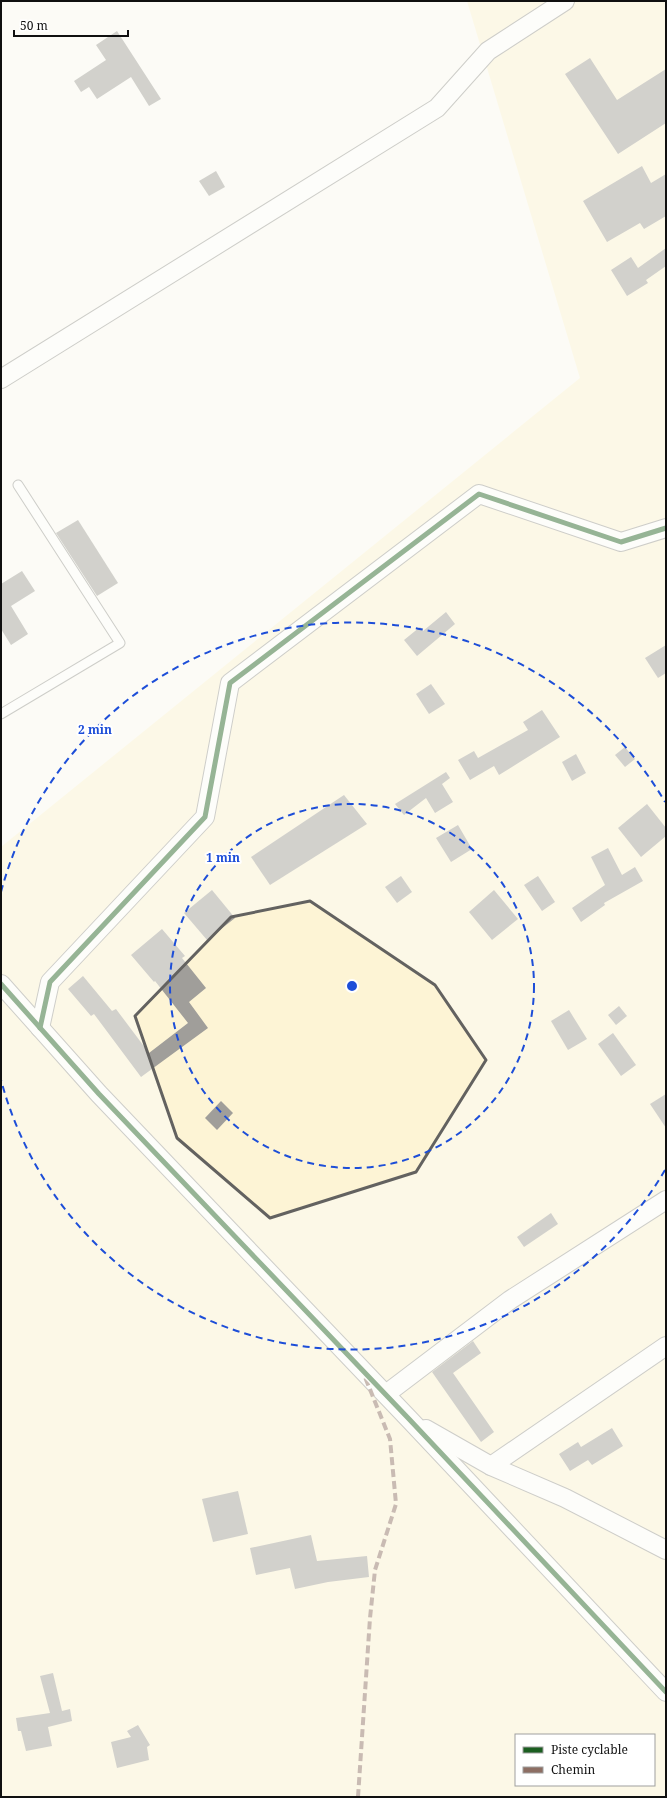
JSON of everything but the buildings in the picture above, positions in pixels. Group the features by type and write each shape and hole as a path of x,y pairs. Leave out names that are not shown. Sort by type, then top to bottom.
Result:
{"street":[{"path":"1,379 437,108 488,51 565,1"},
{"path":"40,1028 50,982 205,817 230,683 478,494 621,542 666,528"},
{"path":"1,984 100,1094 386,1394 666,1692"},
{"path":"386,1394 510,1300 666,1200"},
{"path":"491,1466 666,1346"},
{"path":"409,1419 491,1466 565,1498 666,1550"}],"lane":[{"path":"1,714 120,642 18,485"}],"highlighted area":[{"path":"310,901 435,985 486,1060 416,1172 270,1218 177,1138 135,1016 231,917"}],"sand":[{"path":"467,1 666,1 666,1797 1,1797 1,847 580,378"}],"marked path":[{"path":"358,1797 370,1618 375,1570 396,1504 390,1439 365,1377"}],"cycle path":[{"path":"40,1028 50,982 205,817 230,683 479,494 621,542 666,528"},
{"path":"1,984 99,1094 409,1419 666,1692"}]}
